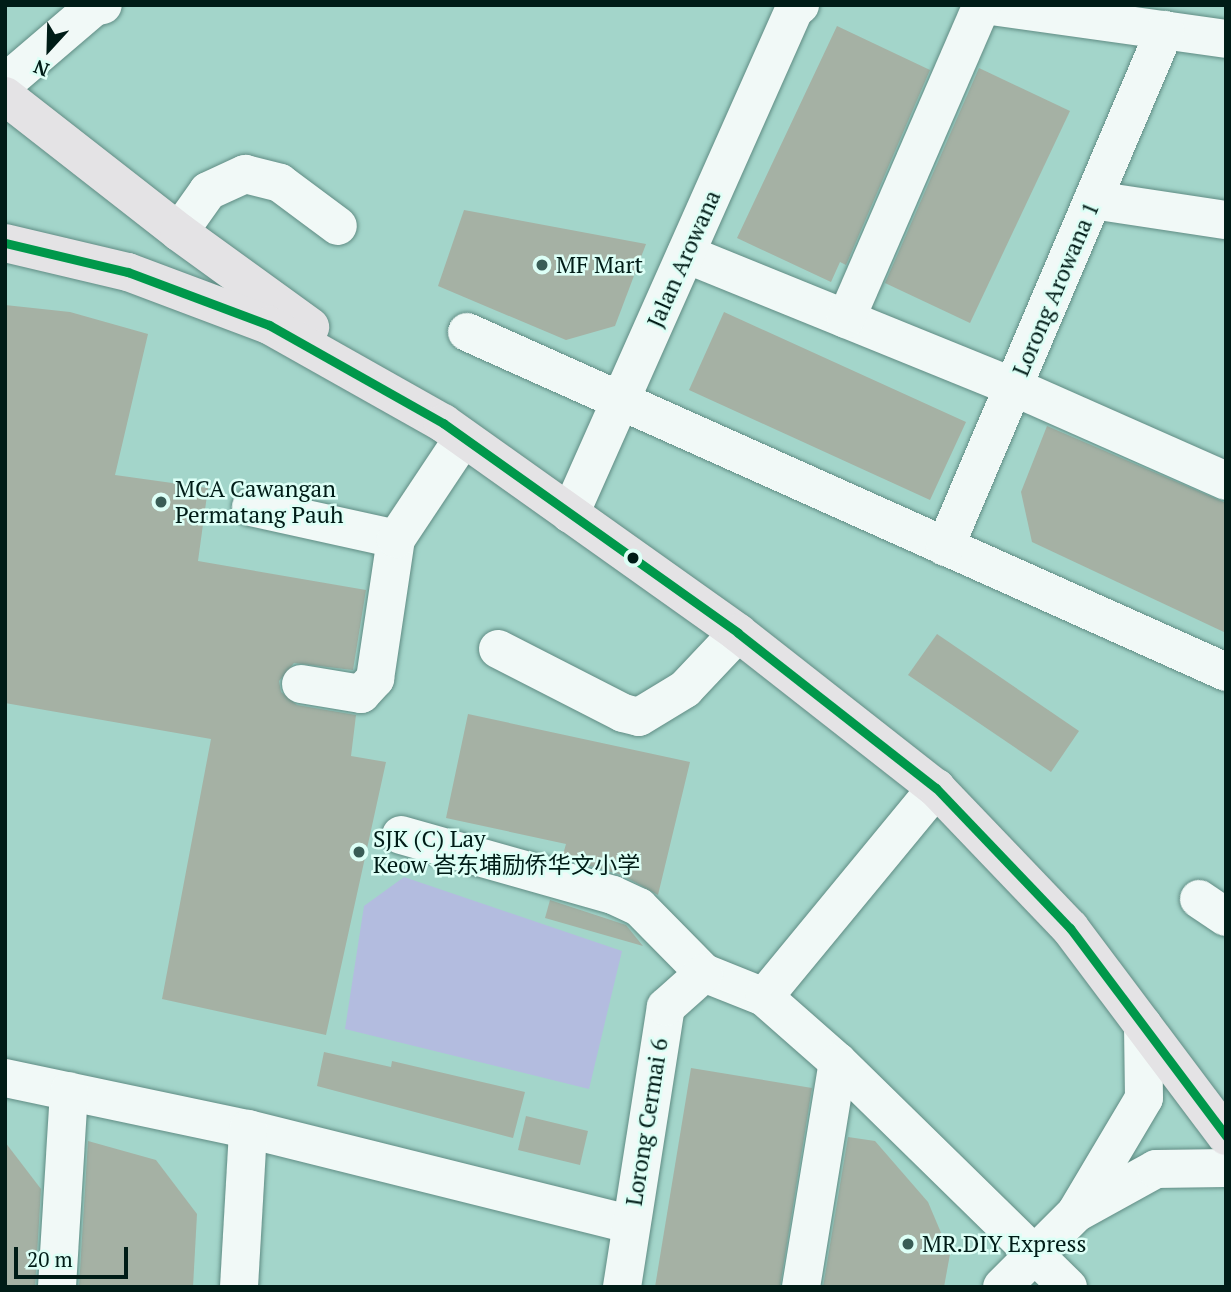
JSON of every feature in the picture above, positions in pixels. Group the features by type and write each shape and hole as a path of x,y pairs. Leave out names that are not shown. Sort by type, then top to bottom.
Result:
{"main road":[{"path":"5,96 179,232 738,633 936,788 1070,928 1226,1136"},
{"path":"5,243 128,272 270,326 453,430"},
{"path":"1186,1083 1226,1093"}],"street":[{"path":"5,83 93,7 103,5"},
{"name":"Jalan Arowana","path":"570,514 794,10 800,5"},
{"path":"846,318 984,5 1226,39"},
{"name":"Lorong Arowana 1","path":"945,547 1165,30"},
{"path":"179,232 208,191 245,174 281,183 338,226"},
{"path":"1093,200 1226,220"},
{"path":"686,254 1014,387 1226,481"},
{"path":"467,332 1226,672"},
{"path":"301,684 361,694 375,679 396,539 453,430"},
{"path":"251,507 396,539"},
{"path":"498,649 622,713 639,717 685,689 738,633"},
{"path":"765,997 936,788"},
{"path":"401,835 612,895 639,908 704,973 765,997 838,1062 1068,1287"},
{"name":"Lorong Cermai 6","path":"622,1287 666,1007 704,973"},
{"path":"1076,1213 1144,1098 1143,1025"},
{"path":"801,1287 838,1062"},
{"path":"5,1078 248,1129 630,1224"},
{"path":"57,1287 69,1091"},
{"path":"239,1287 248,1129"},
{"path":"1002,1287 1034,1251 1076,1213 1156,1169 1226,1168"}],"shaded area":[{"path":"404,877 622,951 589,1089 345,1029 364,906"}],"building":[{"path":"837,26 930,70 846,265 840,262 831,282 737,238"},
{"path":"979,68 1070,111 970,323 885,283"},
{"name":"MF Mart","path":"464,210 646,244 615,326 566,340 438,286"},
{"path":"5,305 70,312 148,334 115,475 208,488 198,561 366,590 353,670 294,663 279,681 281,692 297,705 356,715 351,756 386,762 326,1035 162,999 211,739 5,703"},
{"path":"724,312 966,422 930,500 689,390"},
{"path":"1047,426 1226,503 1226,633 1032,542 1021,492"},
{"path":"937,634 1079,731 1051,772 908,675"},
{"path":"468,714 690,762 658,895 622,875 562,858 566,844 446,818"},
{"path":"550,900 626,925 643,946 545,918"},
{"path":"324,1052 391,1067 392,1061 525,1092 513,1138 317,1086"},
{"path":"691,1068 812,1088 780,1287 655,1287"},
{"path":"526,1116 588,1131 580,1165 518,1150"},
{"path":"848,1137 875,1141 928,1202 950,1254 944,1287 823,1287"},
{"path":"88,1141 156,1160 197,1214 193,1287 79,1287"},
{"path":"5,1142 41,1189 35,1287 5,1287"}],"transit line":[{"path":"5,243 128,272 269,325 443,423 738,633 936,788 1070,928 1226,1136"}],"place":[{"name":"MF Mart","path":"542,265"},
{"name":"MCA Cawangan Permatang Pauh","path":"161,502"},
{"name":"SJK (C) Lay Keow 峇东埔励侨华文小学","path":"359,852"},
{"name":"MR.DIY Express","path":"908,1244"}]}
